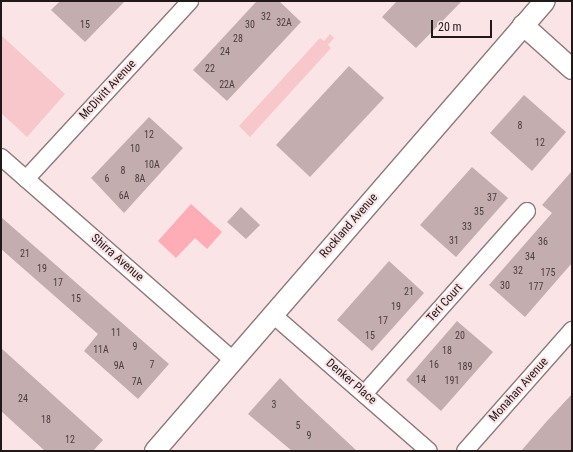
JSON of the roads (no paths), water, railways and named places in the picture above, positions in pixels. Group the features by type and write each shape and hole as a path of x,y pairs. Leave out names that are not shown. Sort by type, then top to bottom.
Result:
{"street":[{"name":"McDivitt Avenue","path":"26,179 190,1"},
{"name":"Rockland Avenue","path":"155,451 544,1"},
{"path":"523,26 572,69"},
{"name":"Shirra Avenue","path":"1,157 234,360"},
{"name":"Teri Court","path":"364,394 527,211"},
{"name":"Denker Place","path":"272,314 429,451"},
{"name":"Monahan Avenue","path":"465,451 572,330"}]}
